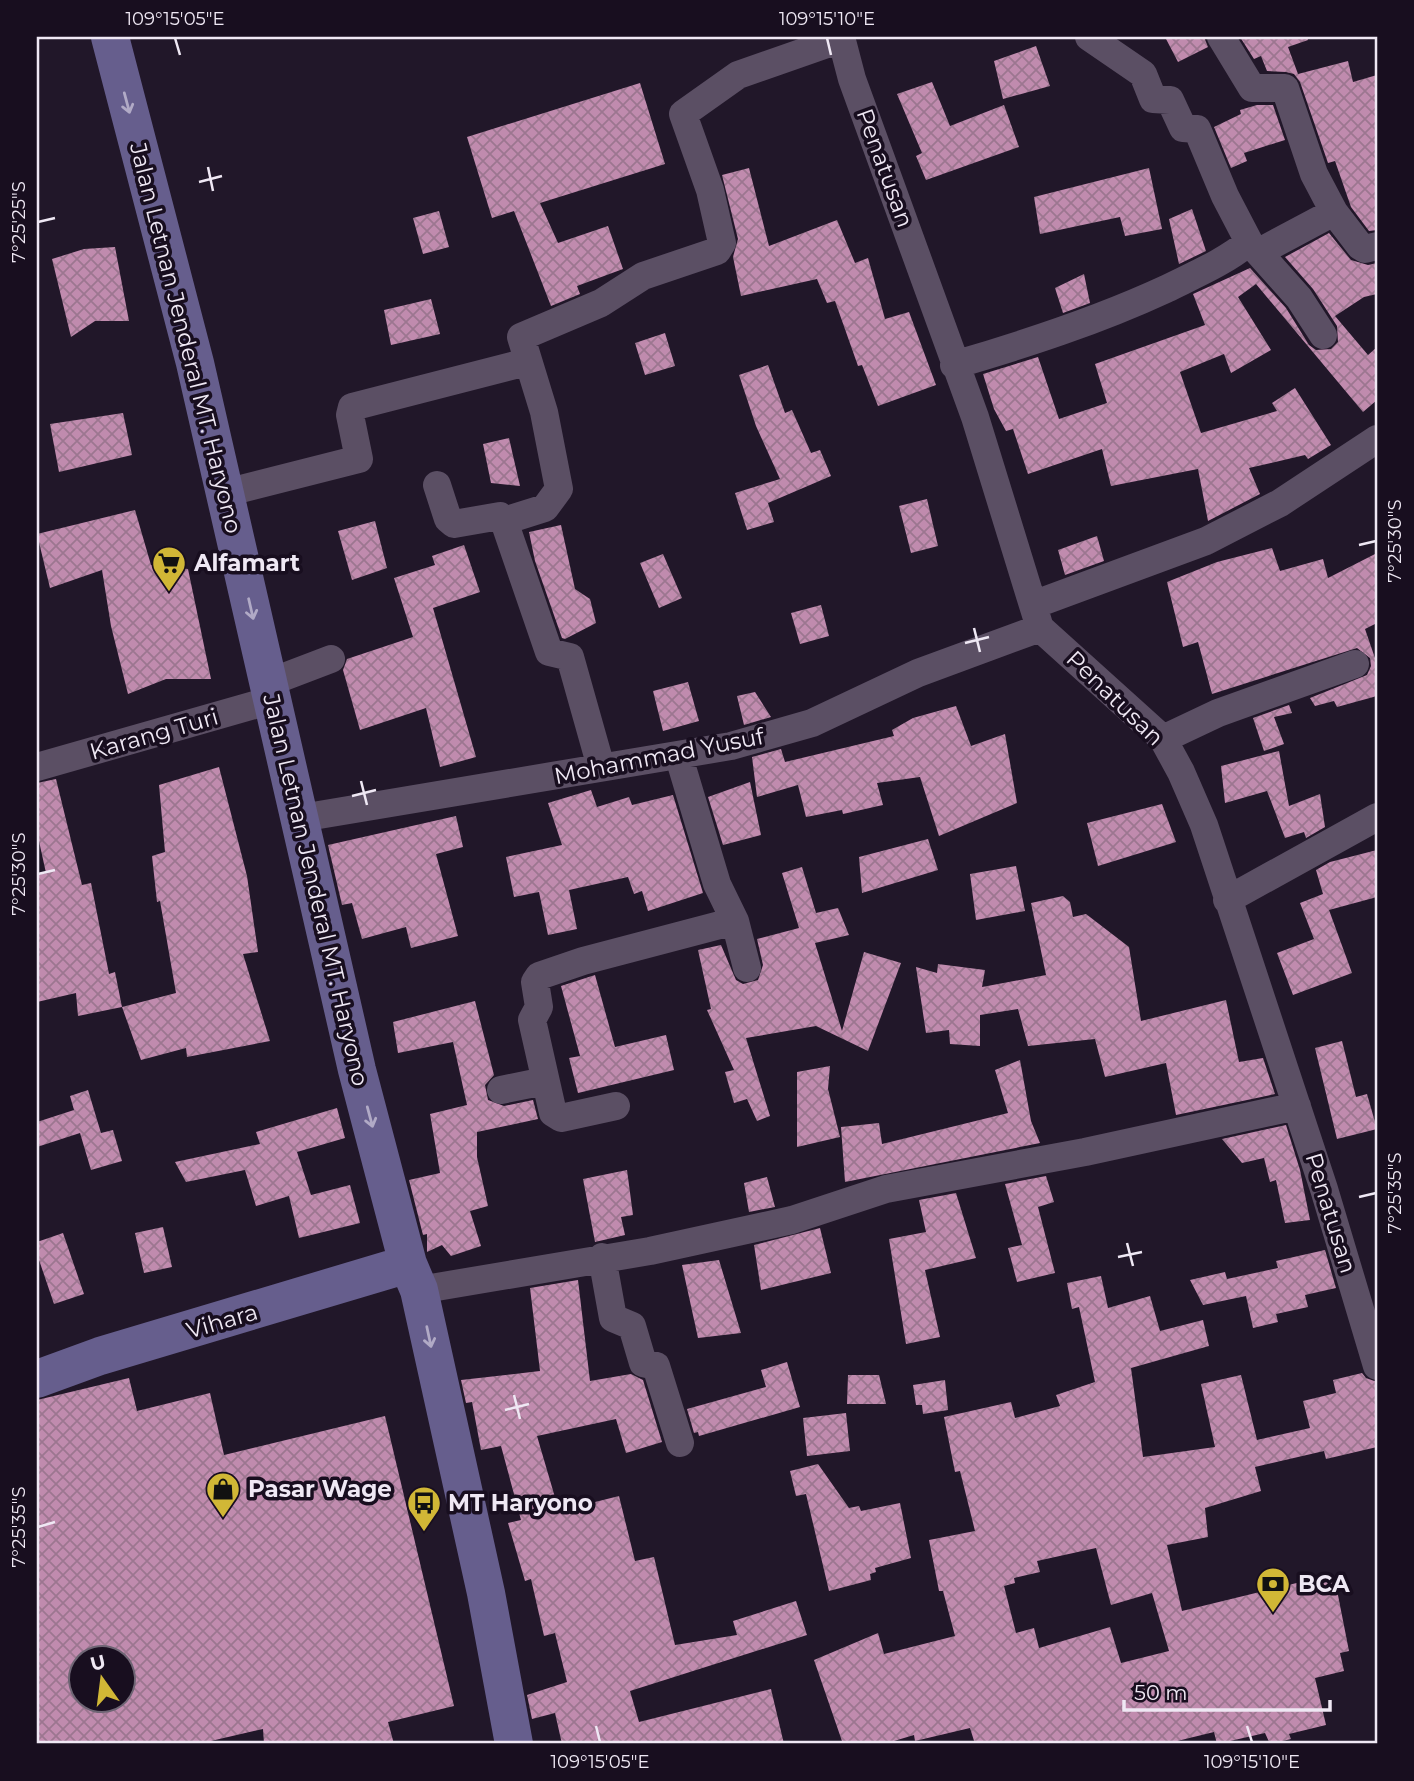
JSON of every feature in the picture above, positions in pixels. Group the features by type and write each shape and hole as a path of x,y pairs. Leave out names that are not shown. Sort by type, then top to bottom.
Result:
{"main road":[{"name":"Jalan Letnan Jenderal MT. Haryono","path":"110,37 195,363 357,1070 414,1277 486,1593 514,1744"},
{"name":"Vihara","path":"37,1379 100,1356 414,1277"}],"street":[{"path":"1089,37 1143,74 1153,99 1170,100 1184,128 1197,129 1225,196 1254,247 1299,298 1323,335"},
{"path":"1221,37 1252,88 1285,88 1314,174 1334,212 1360,246 1365,249 1377,246"},
{"path":"505,521 544,508 559,489 544,412 520,340 525,333 601,303 643,276 717,251 722,243 719,225 710,190 683,116 685,111 738,75 841,38"},
{"name":"Penatusan","path":"841,38 852,79 975,417 1037,616 1163,738 1204,825 1297,1106 1370,1311 1377,1366"},
{"path":"954,365 1074,327 1139,301 1334,212"},
{"path":"225,493 359,458 350,415 352,407 410,395 527,362"},
{"name":"Mohammad Yusuf","path":"301,818 512,785 601,767 679,757 812,723 1037,616 1206,541 1280,503 1377,439"},
{"path":"438,485 448,519 454,524 493,516 500,516 505,521 550,652 570,657 601,767"},
{"name":"Karang Turi","path":"37,767 270,691 331,659"},
{"path":"1163,738 1218,713 1356,664"},
{"path":"679,757 718,884 735,921 747,968"},
{"path":"1227,900 1377,817"},
{"path":"616,1105 556,1117 532,1020 539,1007 535,982 539,976 583,961 735,921"},
{"path":"500,1090 545,1081"},
{"path":"414,1277 650,1251 792,1220 886,1189 1085,1152 1297,1106"},
{"path":"602,1258 613,1318 632,1326 643,1363 656,1366 680,1443"}],"building":[{"path":"1165,37 1204,37 1208,47 1178,62"},
{"path":"1240,37 1307,37 1308,40 1288,47 1298,74 1348,61 1353,82 1377,75 1377,230 1369,231 1351,207 1335,161 1328,163 1300,82 1294,74 1267,71 1261,56 1254,59"},
{"path":"1036,46 1050,86 1003,99 994,61"},
{"path":"932,82 950,126 1004,105 1019,147 926,180 916,156 922,153 897,94"},
{"path":"640,83 665,164 540,203 558,243 608,226 623,269 577,286 580,294 551,306 514,211 492,218 467,137"},
{"path":"1257,105 1273,105 1285,140 1244,153 1247,161 1231,168 1214,127 1241,114 1240,110"},
{"path":"749,168 769,246 837,220 855,263 868,258 885,319 909,312 936,385 878,406 862,365 858,366 835,301 827,303 817,279 741,296 733,257 738,239 722,175"},
{"path":"1149,168 1162,229 1125,236 1120,217 1040,234 1034,197"},
{"path":"1192,209 1206,251 1179,264 1169,219"},
{"path":"439,211 449,247 423,254 413,218"},
{"path":"1329,233 1351,260 1368,265 1377,263 1377,294 1364,297 1335,316 1368,355 1377,347 1377,400 1363,412 1256,284 1238,297 1271,350 1231,373 1224,354 1180,372 1201,433 1277,411 1272,403 1295,388 1331,445 1308,459 1305,455 1249,468 1260,494 1208,521 1198,469 1111,486 1102,449 1028,474 1013,429 1006,431 994,409 983,374 1038,357 1059,419 1107,403 1095,364 1205,325 1193,294 1250,268 1286,308 1309,345 1316,350 1331,349 1338,342 1337,326 1313,289 1285,257"},
{"path":"115,247 129,321 95,321 71,337 52,259 84,249"},
{"path":"1084,274 1090,303 1063,313 1055,288"},
{"path":"431,299 440,334 391,345 384,310"},
{"path":"665,333 675,366 645,375 635,343"},
{"path":"768,365 785,413 792,410 811,453 820,450 831,476 768,503 774,522 747,530 735,493 780,479 756,426 739,375"},
{"path":"123,413 132,455 59,472 50,424"},
{"path":"509,438 520,486 491,483 483,444"},
{"path":"927,499 938,546 911,553 899,506"},
{"path":"135,510 151,565 188,569 211,679 166,679 128,694 111,626 102,570 50,588 37,534"},
{"path":"375,521 387,568 352,580 338,531"},
{"path":"561,525 575,589 590,599 596,623 565,639 562,638 535,561 529,532"},
{"path":"1097,536 1104,561 1065,575 1058,550"},
{"path":"464,545 480,592 433,608 476,757 440,767 426,708 360,730 343,670 347,659 413,637 394,578 435,565 432,556"},
{"path":"1272,548 1280,571 1323,559 1328,578 1377,553 1377,623 1365,629 1377,664 1377,696 1337,707 1334,701 1315,706 1310,698 1367,675 1371,666 1370,658 1357,648 1212,694 1198,642 1183,647 1167,582 1217,562"},
{"path":"663,554 682,598 659,608 640,563"},
{"path":"821,605 829,636 800,644 791,613"},
{"path":"688,682 699,721 663,731 653,691"},
{"path":"755,692 771,717 744,725 737,696"},
{"path":"1289,705 1292,713 1274,717 1284,744 1264,751 1253,718"},
{"path":"956,706 971,746 1005,734 1017,803 939,836 920,777 877,783 883,805 843,814 842,810 806,817 798,785 757,797 752,757 781,749 785,762 894,736 892,730 913,718"},
{"path":"1279,751 1289,806 1320,794 1325,827 1306,838 1304,832 1285,838 1267,791 1225,803 1221,766"},
{"path":"219,767 247,876 258,952 243,954 270,1041 187,1057 186,1048 141,1060 122,1007 176,993 160,901 157,902 152,856 165,852 159,785"},
{"path":"56,779 82,885 91,883 109,974 115,972 122,1007 78,1016 76,993 37,1002 37,875 46,873 37,832 37,783"},
{"path":"750,782 761,835 723,845 708,797"},
{"path":"591,790 597,807 629,797 632,805 673,795 703,893 648,911 642,891 634,894 628,877 569,890 577,929 548,935 539,892 514,897 506,857 562,845 548,803"},
{"path":"1162,804 1176,842 1098,866 1087,823"},
{"path":"456,816 463,847 436,854 458,936 411,948 406,927 362,939 352,903 342,905 328,845"},
{"path":"928,839 938,870 862,893 859,857"},
{"path":"1377,850 1377,897 1329,910 1352,973 1293,995 1277,953 1314,939 1300,903 1323,894 1316,870 1330,862"},
{"path":"1016,866 1025,911 976,920 970,874"},
{"path":"802,867 816,913 838,908 849,935 815,943 842,1031 864,952 901,963 868,1051 816,1026 746,1038 770,1116 757,1121 747,1099 734,1103 725,1072 734,1070 707,1010 711,1009 698,950 721,945 736,980 743,984 758,980 763,965 757,939 799,928 782,873"},
{"path":"1063,896 1070,902 1073,917 1086,914 1129,947 1141,1021 1226,1000 1239,1062 1263,1058 1275,1094 1176,1115 1166,1063 1105,1077 1095,1039 1028,1046 1018,1009 980,1015 980,1046 950,1044 949,1030 926,1033 916,967 937,973 938,964 985,970 982,987 1046,975 1031,903"},
{"path":"595,975 615,1047 666,1035 674,1070 578,1093 569,1058 580,1056 561,986"},
{"path":"475,1001 494,1075 485,1085 488,1100 504,1106 533,1100 538,1119 477,1132 477,1157 488,1206 470,1211 481,1246 451,1256 442,1245 427,1252 427,1234 423,1235 409,1180 440,1173 430,1114 467,1105 453,1042 398,1053 393,1022"},
{"path":"1342,1041 1356,1097 1367,1094 1377,1129 1337,1139 1315,1048"},
{"path":"1020,1060 1031,1121 1040,1143 845,1182 841,1127 879,1123 882,1144 1008,1113 995,1070"},
{"path":"830,1066 828,1089 840,1137 797,1147 797,1072"},
{"path":"88,1090 101,1133 113,1130 122,1161 91,1170 80,1133 37,1147 37,1122 74,1110 70,1096"},
{"path":"337,1108 345,1138 297,1152 311,1195 350,1185 360,1223 299,1238 289,1196 256,1206 245,1170 186,1182 175,1162 260,1144 256,1132"},
{"path":"1286,1125 1300,1170 1310,1220 1285,1223 1276,1180 1270,1182 1264,1158 1242,1163 1222,1139"},
{"path":"627,1170 633,1215 621,1217 625,1235 595,1242 583,1179"},
{"path":"1046,1176 1054,1202 1038,1207 1055,1273 1017,1282 1008,1248 1022,1245 1005,1184"},
{"path":"767,1177 775,1207 749,1212 744,1183"},
{"path":"956,1193 976,1258 925,1270 940,1337 906,1344 889,1239 926,1232 919,1200"},
{"path":"163,1227 172,1267 144,1273 135,1233"},
{"path":"820,1228 831,1273 761,1290 754,1245"},
{"path":"63,1233 84,1294 54,1304 37,1254 37,1242"},
{"path":"1325,1250 1336,1288 1305,1295 1308,1307 1276,1314 1278,1322 1253,1328 1246,1296 1203,1305 1190,1280 1225,1272 1227,1279 1278,1268 1276,1261"},
{"path":"719,1260 741,1333 698,1338 682,1265"},
{"path":"1101,1276 1108,1308 1150,1296 1160,1331 1203,1320 1209,1346 1131,1368 1143,1457 1215,1447 1201,1384 1241,1375 1257,1440 1310,1428 1303,1401 1336,1393 1333,1380 1362,1373 1366,1378 1377,1382 1377,1447 1326,1459 1324,1451 1255,1467 1261,1491 1205,1508 1208,1537 1167,1545 1182,1611 1313,1579 1315,1585 1335,1580 1349,1651 1340,1653 1344,1671 1315,1678 1326,1725 1289,1734 1291,1739 1270,1744 1265,1733 1217,1744 1214,1732 1165,1744 975,1744 970,1728 915,1741 914,1735 884,1744 843,1744 814,1660 878,1633 884,1654 955,1636 943,1591 939,1591 929,1540 975,1531 960,1471 955,1472 944,1417 1011,1402 1015,1418 1060,1406 1056,1395 1095,1382 1079,1307 1072,1309 1067,1283","holes":["1096,1548 1111,1605 1152,1593 1169,1651 1121,1663 1110,1627 1039,1648 1034,1628 1016,1633 1004,1586 1015,1583 1014,1578 1040,1572 1037,1561"]},
{"path":"578,1280 590,1381 631,1374 643,1380 662,1442 626,1453 616,1419 537,1436 559,1511 619,1496 635,1561 654,1557 675,1645 737,1635 733,1621 796,1601 807,1635 630,1691 639,1722 771,1689 784,1744 562,1744 555,1713 532,1719 527,1695 567,1682 555,1633 544,1636 531,1579 525,1581 508,1523 521,1520 501,1446 481,1450 472,1402 466,1403 461,1380 540,1371 530,1288"},
{"path":"787,1362 800,1407 699,1436 698,1432 694,1433 687,1409 766,1387 761,1370"},
{"path":"848,1375 879,1375 886,1404 847,1404"},
{"name":"Pasar Wage","path":"129,1378 137,1411 210,1393 224,1455 385,1416 454,1706 388,1722 394,1744 264,1744 263,1729 198,1744 37,1744 37,1400"},
{"path":"945,1380 948,1410 923,1414 922,1405 916,1405 913,1385"},
{"path":"846,1413 850,1451 807,1456 803,1418"},
{"path":"818,1464 849,1508 859,1506 861,1511 900,1503 911,1558 875,1568 876,1572 870,1574 871,1580 829,1591 806,1494 796,1496 790,1471"}],"place":[{"name":"Alfamart","path":"169,593"},
{"name":"Pasar Wage","path":"223,1519"},
{"name":"MT Haryono","path":"424,1533"},
{"name":"BCA","path":"1273,1614"}]}
